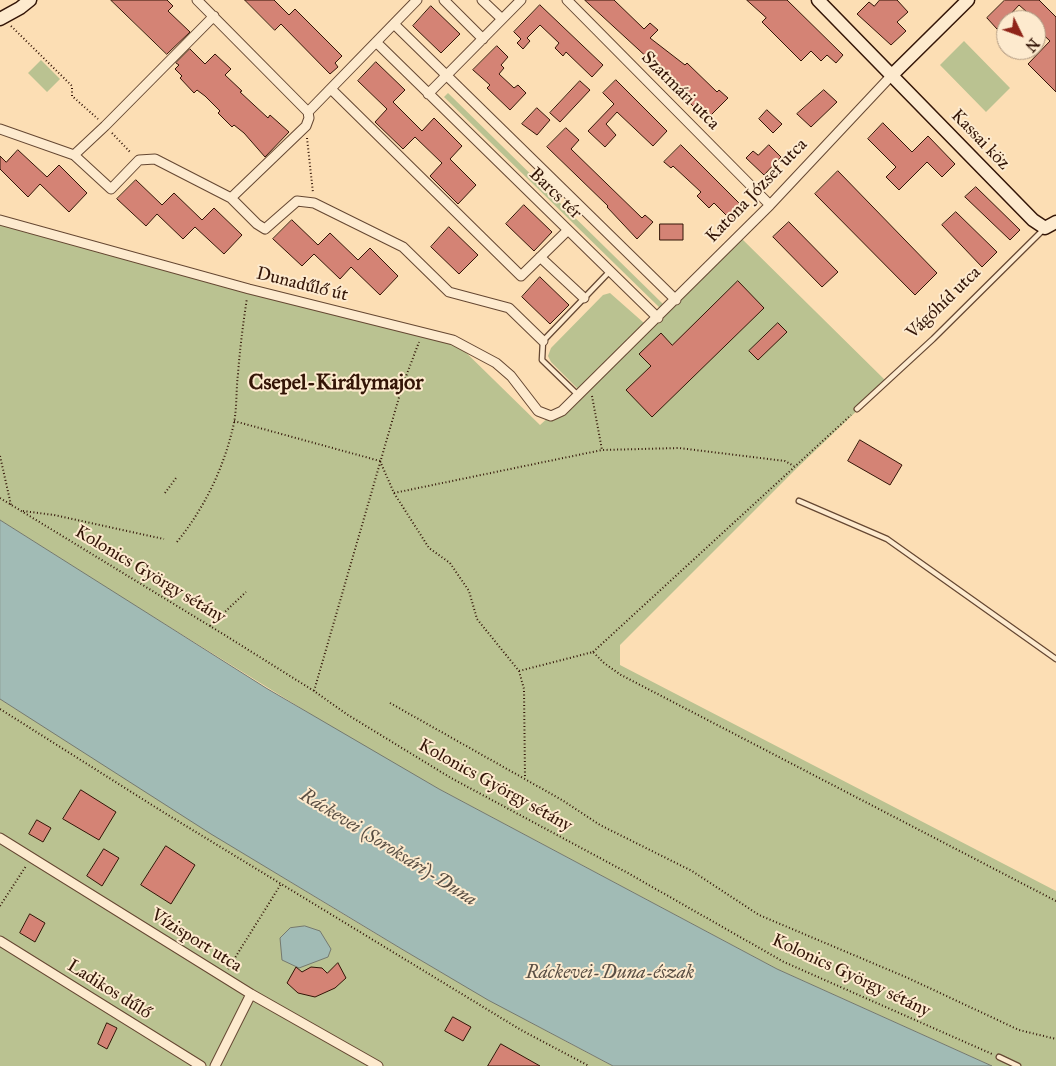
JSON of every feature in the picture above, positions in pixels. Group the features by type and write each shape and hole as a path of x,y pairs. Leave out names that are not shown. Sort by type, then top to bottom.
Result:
{"street":[{"path":"0,19 30,0"},
{"path":"197,0 308,112 309,118 306,126 231,198"},
{"path":"308,112 417,0"},
{"path":"444,0 483,39"},
{"path":"482,0 502,19"},
{"path":"428,94 521,0"},
{"name":"Szatmári utca","path":"567,0 770,205"},
{"name":"Kassai köz","path":"818,0 1033,220 1050,225"},
{"name":"Katona József utca","path":"570,404 770,205 892,74 968,0"},
{"path":"74,154 105,126 214,16"},
{"name":"Barcs tér","path":"394,24 676,300"},
{"name":"Barcs tér","path":"376,42 658,318"},
{"path":"331,89 521,276 568,230"},
{"path":"0,129 74,154 111,189 139,160 155,159 231,198 256,224 265,229 297,201 314,204 403,247 449,292 509,308 543,341"},
{"name":"Dunadűlő út","path":"0,220 249,289 460,343 496,363 511,376 543,414 557,415 570,404"},
{"path":"540,257 584,298"},
{"name":"Vízisport utca","path":"0,838 251,994 378,1066"},
{"name":"Ladikos dűlő","path":"0,941 201,1066"},
{"path":"215,1066 251,994"}],"lane":[{"name":"Vágóhíd utca","path":"857,409 933,339 1050,225"},
{"path":"579,396 542,360 543,341 610,271"},
{"path":"799,501 887,539 1056,659"},
{"path":"999,1057 1018,1066"}],"path":[{"path":"17,21 11,25 72,86 72,96 139,160"},
{"path":"306,126 314,204"},
{"path":"177,542 204,505 218,473 234,421 240,338 249,289"},
{"path":"314,691 402,387 422,332"},
{"path":"591,384 592,405 602,450"},
{"path":"519,671 593,652 857,409"},
{"path":"234,421 380,461"},
{"path":"394,493 602,450 679,448 785,461 794,466"},
{"path":"0,456 12,505"},
{"path":"380,461 394,493 429,548 450,563 469,590 477,619 519,671 524,689 524,778"},
{"path":"166,493 176,478"},
{"name":"Kolonics György sétány","path":"0,498 210,626 314,691 348,716 451,778 626,872 784,962 999,1057"},
{"path":"20,511 54,515 164,540"},
{"path":"210,626 246,592"},
{"path":"593,652 604,664 621,675 1056,901"},
{"path":"390,703 524,778 600,825 692,871 759,915 908,978 1019,1030 1056,1039"},
{"path":"0,709 521,1030 589,1066"},
{"path":"0,906 31,858"},
{"path":"223,976 282,884"}],"green space":[{"path":"964,41 1010,88 986,112 940,65"},
{"path":"41,60 60,79 47,92 28,73"},
{"path":"448,93 663,304 660,308 444,97"},
{"path":"0,221 447,334 540,425 579,390 551,362 548,356 551,348 603,295 610,293 644,323 585,383 741,238 887,382 796,469 620,645 620,665 1056,891 1056,1066 992,1066 777,969 439,789 354,741 0,520"},
{"path":"0,699 302,889 456,981 613,1066 0,1066"}],"water":[{"name":"Ráckevei-Duna-észak","path":"0,520 266,688 439,789 777,969 992,1066 613,1066 488,1000 211,834 0,699"},
{"path":"305,926 320,931 331,949 328,957 299,968 282,960 280,938 290,928"}],"building":[{"path":"111,0 167,0 173,6 168,11 190,32 167,54"},
{"path":"245,0 274,0 289,15 295,9 342,56 335,63 338,67 330,74 281,24 275,30"},
{"path":"585,0 614,0 644,29 650,23 658,30 650,38 685,65 687,63 717,92 719,90 728,98 707,119 678,92 681,89"},
{"path":"747,0 787,0 843,55 836,63 827,55 821,61 811,51 801,61 762,22 766,18"},
{"path":"880,0 897,0 908,12 897,22 906,31 891,45 857,14 869,2 874,6"},
{"path":"1005,0 1039,0 1056,17 1056,92 1028,64 1032,60 1046,60 1046,45 1050,41 1046,37 1046,10 1025,10 1019,5 1014,10 996,10 996,28 987,18"},
{"path":"540,5 603,65 592,77 566,52 563,56 555,48 559,43 540,25 527,38 530,41 523,49 517,43 521,39 514,32"},
{"path":"431,6 460,34 441,53 413,26"},
{"path":"497,46 508,57 501,65 504,68 499,74 514,88 518,85 526,93 510,110 487,88 490,85 473,70"},
{"path":"190,49 205,64 215,54 231,69 225,75 242,91 240,92 268,118 270,115 289,132 265,157 244,133 234,125 232,127 218,113 220,111 205,96 197,90 194,93 180,78 182,76 175,69 179,65 176,63"},
{"path":"376,62 405,90 393,102 422,131 434,118 462,146 450,159 476,185 458,204 430,176 442,163 415,137 403,149 375,122 387,109 358,81"},
{"path":"616,80 667,131 653,146 617,112 606,124 616,135 605,147 588,131 614,104 603,93"},
{"path":"580,81 590,90 560,122 550,113"},
{"path":"824,90 837,102 811,127 797,114"},
{"path":"537,108 550,120 537,135 522,124"},
{"path":"767,110 782,124 773,133 759,119"},
{"path":"883,123 912,152 928,136 955,164 942,177 927,162 899,190 886,177 896,167 868,139"},
{"path":"566,128 579,140 571,149 642,218 645,215 653,222 637,239 608,206 547,147"},
{"path":"681,145 743,207 731,220 714,203 709,208 697,196 701,192 673,166 671,168 664,162"},
{"path":"769,145 781,157 764,175 746,158 753,151 758,155"},
{"path":"18,150 47,177 59,165 87,193 69,212 40,184 28,197 0,169 0,156 6,162"},
{"path":"838,171 937,273 915,295 815,194"},
{"path":"136,180 162,205 174,193 202,220 214,208 242,235 224,254 195,227 183,239 157,214 146,226 117,199"},
{"path":"976,187 1020,230 1010,240 965,197"},
{"path":"524,205 552,232 534,251 506,224"},
{"path":"956,212 997,252 982,267 942,225"},
{"path":"292,220 318,245 330,233 358,260 370,248 398,276 380,295 351,267 340,279 314,254 302,266 273,239"},
{"path":"789,222 838,272 822,287 773,237"},
{"path":"660,224 683,224 683,240 660,240"},
{"path":"449,227 478,255 459,274 431,247"},
{"path":"540,277 569,305 550,324 522,297"},
{"path":"738,281 764,308 652,417 626,390 651,366 639,354 661,333 672,345"},
{"path":"778,323 787,332 758,360 749,351"},
{"path":"860,440 902,465 890,485 848,461"},
{"path":"81,790 116,812 99,840 63,819"},
{"path":"37,820 51,828 43,842 29,834"},
{"path":"166,846 195,865 171,904 141,885"},
{"path":"104,849 119,858 102,886 87,876"},
{"path":"30,914 45,923 35,942 20,933"},
{"path":"338,963 346,978 335,988 315,997 298,993 287,983 296,967 302,972 311,967 322,968 327,973"},
{"path":"453,1017 471,1027 463,1041 445,1031"},
{"path":"107,1023 117,1028 107,1049 98,1044"},
{"path":"501,1044 540,1066 488,1066"}],"district":[{"name":"Csepel-Királymajor","path":"336,384"}],"water label":[{"name":"Ráckevei (Soroksári)-Duna","path":"388,848"}]}
